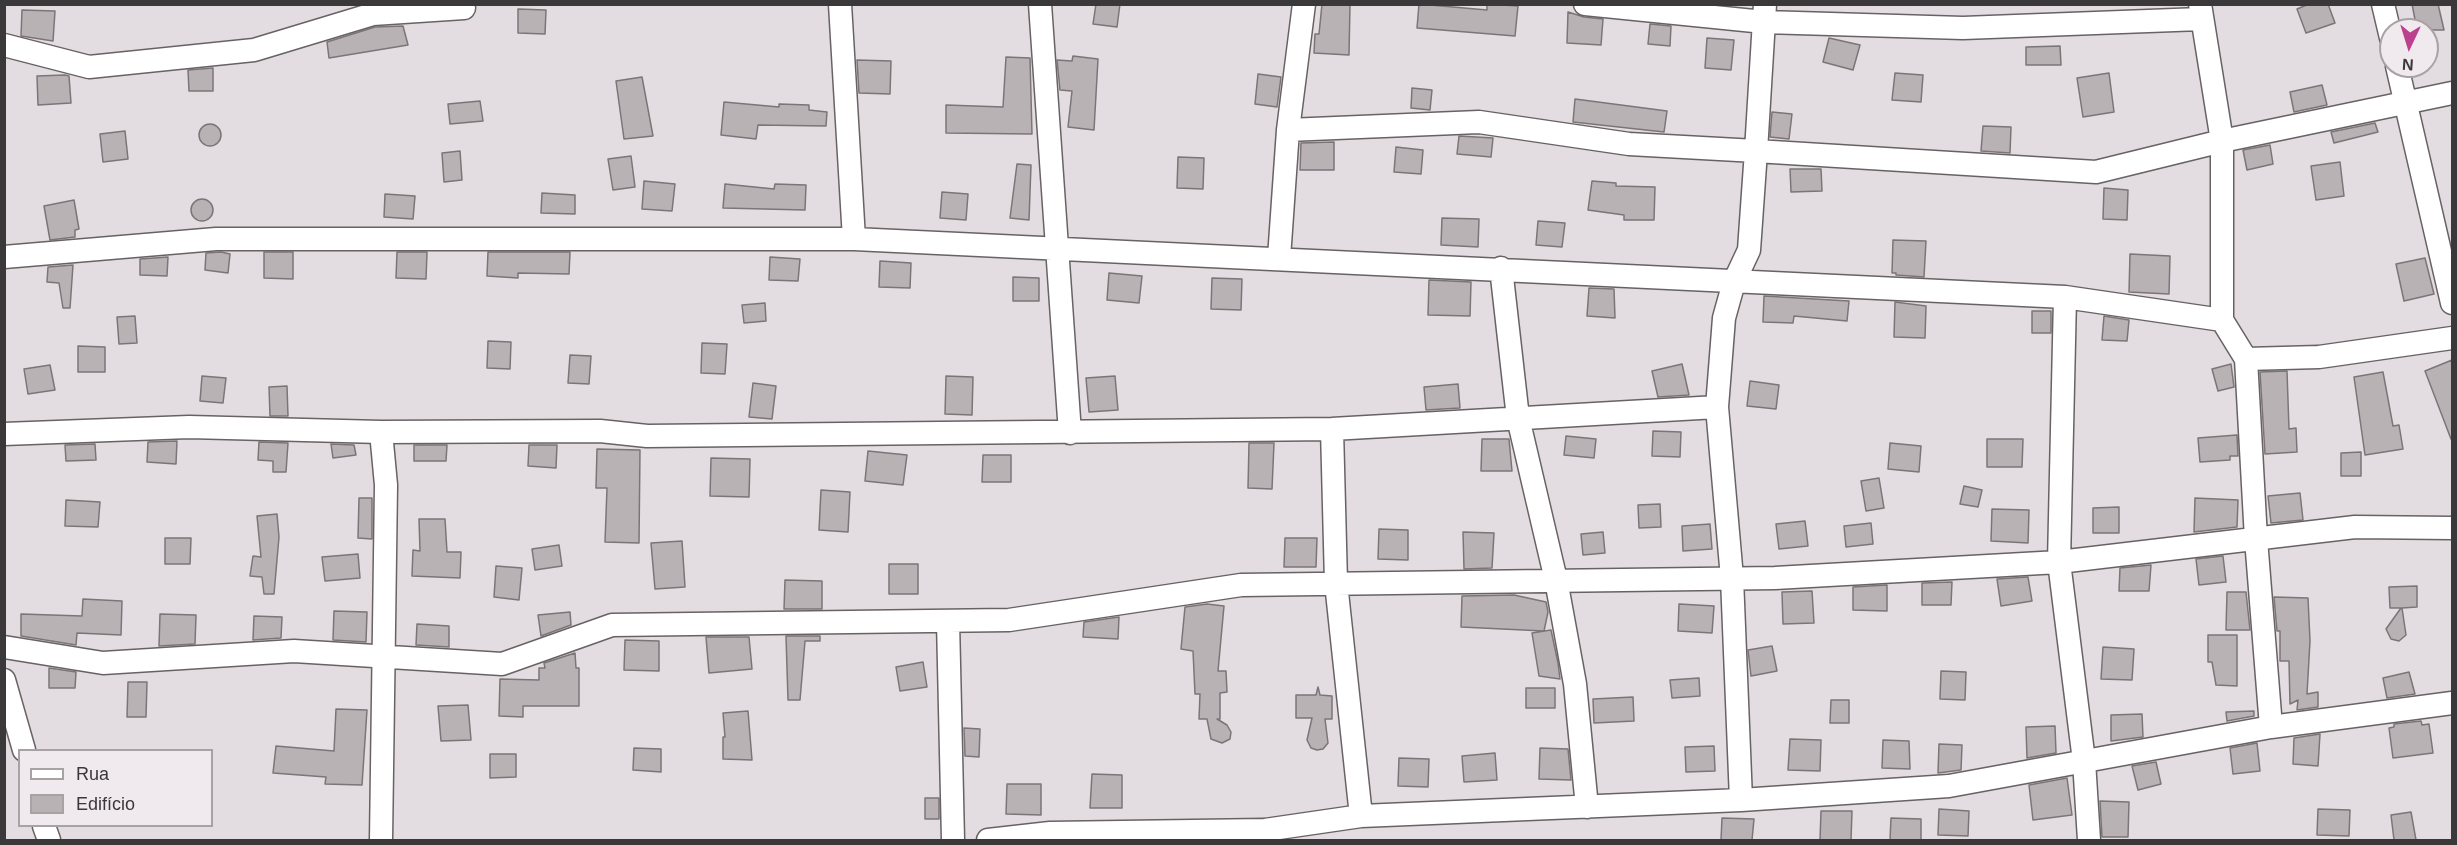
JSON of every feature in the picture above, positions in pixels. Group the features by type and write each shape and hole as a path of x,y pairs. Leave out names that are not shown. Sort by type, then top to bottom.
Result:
{"street":[{"path":"840,4 844,30 854,239"},
{"path":"1040,4 1070,433"},
{"path":"1279,258 1288,130 1304,4"},
{"path":"1585,4 1765,13 1963,28 2200,12 2222,141 2222,320 2246,358 2256,539 2271,727"},
{"path":"4,45 89,67 254,50 373,14 464,8"},
{"path":"1741,800 1732,578 1717,407 1724,318 1734,282 1749,250 1765,13"},
{"path":"2400,78 2452,303"},
{"path":"1288,130 1479,122 1629,144 2096,172 2222,141 2452,93"},
{"path":"4,257 216,239 854,239 1501,268 1734,282 2065,297 2222,320"},
{"path":"1501,268 1518,418 1556,580 1575,684 1587,807"},
{"path":"2065,297 2059,562 2084,761 2089,840"},
{"path":"2246,358 2319,357 2452,338"},
{"path":"4,434 189,427 381,432 600,431 647,436 1332,429 1717,407"},
{"path":"1332,429 1336,583 1361,816"},
{"path":"381,432 386,485 381,840"},
{"path":"4,647 103,663 294,651 502,664 612,625 1009,620 1242,585 1732,578 2059,562 2355,527 2452,528"},
{"path":"948,621 953,840"},
{"path":"4,680 24,749"},
{"path":"988,840 1050,833 1265,835 1361,816 1741,800 1949,786 2271,727 2452,703"}],"building":[{"path":"1096,4 1120,4 1117,27 1093,24"},
{"path":"1322,4 1350,4 1349,55 1314,53 1315,34 1319,34"},
{"path":"1419,4 1487,10 1487,4 1518,6 1515,36 1417,28"},
{"path":"2309,4 2328,4 2335,23 2306,33 2297,9"},
{"path":"2412,4 2438,4 2444,30 2439,30 2439,18 2415,18"},
{"path":"518,9 546,10 545,34 518,33"},
{"path":"22,10 55,11 53,41 21,36"},
{"path":"1568,12 1603,19 1601,45 1567,43"},
{"path":"1650,24 1671,26 1670,46 1648,44"},
{"path":"403,26 408,45 329,58 327,42 375,27"},
{"path":"1707,38 1734,40 1731,70 1705,68"},
{"path":"1829,38 1860,45 1853,70 1823,62"},
{"path":"2060,46 2061,65 2026,65 2026,47"},
{"path":"1073,56 1098,59 1094,130 1068,127 1072,91 1060,90 1057,60 1072,61"},
{"path":"1006,57 1030,58 1032,134 946,133 946,105 1003,107"},
{"path":"857,60 891,61 890,94 859,93"},
{"path":"213,68 213,91 189,91 188,70"},
{"path":"1895,73 1923,75 1921,102 1892,100"},
{"path":"2109,73 2114,112 2083,117 2077,78"},
{"path":"1258,74 1281,77 1277,107 1255,104"},
{"path":"37,76 69,76 71,103 38,105"},
{"path":"642,77 653,136 624,139 616,81"},
{"path":"2322,85 2327,105 2294,112 2290,92"},
{"path":"1412,88 1432,90 1430,110 1411,108"},
{"path":"1575,99 1667,111 1664,132 1573,122"},
{"path":"480,101 483,121 450,124 448,104"},
{"path":"724,102 779,107 779,104 809,105 809,110 827,112 826,126 758,125 756,139 721,135"},
{"path":"1772,112 1792,114 1789,139 1770,137"},
{"path":"2375,123 2378,132 2334,143 2331,132"},
{"path":"210,124 220,131 221,135 214,145 210,146 200,139 199,135 206,125"},
{"path":"1983,126 2011,127 2010,153 1981,151"},
{"path":"125,131 128,159 103,162 100,134"},
{"path":"1459,136 1493,138 1491,157 1457,154"},
{"path":"1334,142 1334,170 1300,170 1301,143"},
{"path":"2270,145 2273,164 2247,170 2243,150"},
{"path":"1396,147 1423,150 1421,174 1394,172"},
{"path":"460,151 462,180 444,182 442,153"},
{"path":"631,156 635,187 613,190 608,159"},
{"path":"1178,157 1204,158 1203,189 1177,188"},
{"path":"2340,162 2344,196 2316,200 2311,166"},
{"path":"1017,164 1031,165 1029,220 1010,218"},
{"path":"1790,169 1821,169 1822,191 1791,192"},
{"path":"644,181 675,184 672,211 642,209"},
{"path":"1592,181 1616,183 1616,186 1655,187 1654,220 1624,220 1624,215 1588,210"},
{"path":"725,184 774,189 775,184 806,185 805,210 723,208"},
{"path":"2104,188 2128,190 2127,220 2103,219"},
{"path":"942,192 968,194 966,220 940,218"},
{"path":"542,193 575,195 575,214 541,213"},
{"path":"385,194 415,196 413,219 384,217"},
{"path":"202,199 210,202 213,210 210,218 202,221 194,218 191,210 194,202"},
{"path":"74,200 79,229 75,230 75,237 50,240 44,206"},
{"path":"1442,218 1479,219 1478,247 1441,245"},
{"path":"1538,221 1565,223 1562,247 1536,245"},
{"path":"1893,240 1926,241 1924,277 1892,273"},
{"path":"264,252 293,252 293,279 264,278"},
{"path":"397,252 427,252 426,279 396,278"},
{"path":"488,252 570,252 569,274 518,273 518,278 487,276"},
{"path":"206,253 230,254 228,273 205,270"},
{"path":"2130,254 2170,256 2169,294 2129,292"},
{"path":"168,257 167,276 140,275 140,259"},
{"path":"770,257 800,259 798,281 769,280"},
{"path":"2425,258 2434,294 2404,301 2396,264"},
{"path":"880,261 911,263 910,288 879,287"},
{"path":"73,265 70,308 63,308 59,283 47,282 48,267"},
{"path":"1109,273 1142,276 1139,303 1107,300"},
{"path":"1013,277 1039,278 1039,301 1013,301"},
{"path":"1212,278 1242,279 1241,310 1211,309"},
{"path":"1429,280 1471,282 1470,316 1428,315"},
{"path":"1589,288 1614,289 1615,318 1587,316"},
{"path":"1764,296 1849,301 1847,321 1794,316 1793,323 1763,322"},
{"path":"1895,302 1926,306 1925,338 1894,337"},
{"path":"765,303 766,321 744,323 742,305"},
{"path":"2032,311 2051,311 2051,333 2032,333"},
{"path":"135,316 137,343 119,344 117,317"},
{"path":"2104,316 2129,320 2127,341 2102,340"},
{"path":"488,341 511,342 510,369 487,368"},
{"path":"702,343 727,344 725,374 701,373"},
{"path":"78,346 105,347 105,372 78,372"},
{"path":"570,355 591,356 589,384 568,383"},
{"path":"2452,360 2452,438 2451,439 2425,371"},
{"path":"1682,364 1689,395 1658,397 1652,371"},
{"path":"2231,364 2234,387 2218,391 2212,369"},
{"path":"50,365 55,390 28,394 24,369"},
{"path":"2287,371 2289,429 2296,428 2297,452 2265,454 2260,372"},
{"path":"2383,372 2393,426 2399,425 2403,449 2365,455 2354,377"},
{"path":"202,376 226,378 223,403 200,401"},
{"path":"946,376 973,377 972,415 945,414"},
{"path":"1115,376 1118,410 1089,412 1086,378"},
{"path":"1750,381 1779,385 1776,409 1747,406"},
{"path":"753,383 776,386 772,419 749,417"},
{"path":"1458,384 1460,408 1426,410 1424,387"},
{"path":"287,386 288,416 270,416 269,387"},
{"path":"1653,431 1681,432 1680,457 1652,456"},
{"path":"2237,435 2238,456 2230,456 2230,460 2200,462 2198,438"},
{"path":"1566,436 1596,439 1594,458 1564,455"},
{"path":"1482,439 1509,439 1512,471 1481,471"},
{"path":"1987,439 2023,439 2022,467 1987,467"},
{"path":"177,441 176,464 147,462 148,442"},
{"path":"259,442 288,443 286,472 273,472 273,461 258,460"},
{"path":"1249,443 1274,443 1272,489 1248,488"},
{"path":"1890,443 1921,446 1919,472 1888,469"},
{"path":"95,444 96,460 66,461 65,445"},
{"path":"331,444 354,445 356,455 333,458"},
{"path":"414,445 447,445 446,461 414,461"},
{"path":"529,445 557,445 556,468 528,466"},
{"path":"597,449 640,450 639,543 605,542 607,488 596,488"},
{"path":"868,451 907,455 903,485 865,481"},
{"path":"2361,452 2361,476 2341,476 2341,453"},
{"path":"983,455 1011,455 1011,482 982,482"},
{"path":"711,458 750,459 749,497 710,496"},
{"path":"1879,478 1884,508 1866,511 1861,481"},
{"path":"1964,486 1982,490 1978,507 1960,504"},
{"path":"821,490 850,492 848,532 819,530"},
{"path":"2300,493 2303,520 2271,523 2268,496"},
{"path":"359,498 372,498 372,539 358,538"},
{"path":"2195,498 2238,500 2237,527 2194,532"},
{"path":"66,500 100,502 98,527 65,526"},
{"path":"1660,504 1661,527 1639,528 1638,505"},
{"path":"2119,507 2119,533 2093,533 2093,508"},
{"path":"1992,509 2029,510 2028,543 1991,541"},
{"path":"277,514 279,537 274,594 264,594 262,577 250,576 253,556 261,557 257,516"},
{"path":"419,519 445,519 447,552 461,552 460,578 412,576 413,550 420,551"},
{"path":"1805,521 1808,546 1779,549 1776,524"},
{"path":"1871,523 1873,544 1846,547 1844,526"},
{"path":"1710,524 1712,549 1683,551 1682,526"},
{"path":"1379,529 1408,530 1408,560 1378,559"},
{"path":"1463,532 1494,533 1492,568 1464,569"},
{"path":"1603,532 1605,553 1583,555 1581,534"},
{"path":"165,538 191,538 190,564 165,564"},
{"path":"1285,538 1317,538 1316,567 1284,567"},
{"path":"682,541 685,587 655,589 651,543"},
{"path":"559,545 562,566 535,570 532,549"},
{"path":"358,554 360,578 325,581 322,557"},
{"path":"2223,556 2226,582 2199,585 2196,559"},
{"path":"889,564 918,564 918,594 889,594"},
{"path":"2151,565 2149,591 2119,591 2120,568"},
{"path":"496,566 522,568 519,600 494,597"},
{"path":"2028,577 2032,601 2001,606 1997,579"},
{"path":"785,580 822,581 822,609 784,609"},
{"path":"1952,582 1951,605 1922,605 1922,583"},
{"path":"1887,585 1887,611 1853,610 1853,587"},
{"path":"2417,586 2417,607 2402,608 2406,635 2399,641 2391,639 2386,629 2401,608 2390,608 2389,587"},
{"path":"1812,591 1814,623 1783,624 1782,592"},
{"path":"2227,592 2246,592 2250,630 2226,630"},
{"path":"1514,595 1546,602 1548,612 1544,631 1461,627 1462,596"},
{"path":"2274,597 2308,598 2310,641 2307,694 2318,692 2318,707 2297,710 2298,700 2290,704 2289,661 2280,661 2280,631 2277,631"},
{"path":"83,599 122,601 121,635 77,633 76,645 21,636 21,614 82,616"},
{"path":"1207,604 1224,606 1218,671 1226,671 1227,692 1220,693 1220,719 1217,719 1227,725 1231,732 1230,739 1222,743 1211,739 1207,719 1199,719 1200,694 1195,694 1193,651 1181,649 1185,607"},
{"path":"1679,604 1714,606 1712,633 1678,631"},
{"path":"334,611 367,612 366,642 333,640"},
{"path":"570,612 571,625 541,636 538,615"},
{"path":"160,614 196,615 195,644 159,646"},
{"path":"254,616 282,617 281,638 253,640"},
{"path":"1119,617 1118,639 1083,637 1084,622"},
{"path":"417,624 449,626 449,647 416,645"},
{"path":"1551,630 1560,679 1539,676 1532,633"},
{"path":"2208,635 2237,635 2237,686 2216,685 2212,662 2208,662"},
{"path":"786,636 820,636 820,641 805,641 800,700 788,700"},
{"path":"706,637 749,637 752,669 709,673"},
{"path":"625,640 659,641 659,671 624,670"},
{"path":"1772,646 1777,671 1751,676 1748,650"},
{"path":"2103,647 2134,649 2132,680 2101,679"},
{"path":"575,653 576,668 579,668 579,706 523,706 523,717 499,716 500,679 539,680 539,668 545,668 544,663"},
{"path":"923,662 927,687 900,691 896,667"},
{"path":"49,668 76,672 75,688 49,688"},
{"path":"1941,671 1966,672 1965,700 1940,699"},
{"path":"2409,672 2415,694 2387,698 2383,678"},
{"path":"1699,678 1700,696 1672,698 1670,680"},
{"path":"128,682 147,682 146,717 127,717"},
{"path":"1318,687 1320,695 1332,696 1332,719 1325,719 1328,743 1323,749 1317,750 1311,748 1307,740 1312,718 1296,718 1296,695 1316,695"},
{"path":"1526,688 1555,688 1555,708 1526,708"},
{"path":"1633,697 1634,721 1594,723 1593,699"},
{"path":"1831,700 1849,700 1849,723 1830,723"},
{"path":"468,705 471,740 441,741 438,706"},
{"path":"336,709 367,710 362,785 325,784 326,777 273,773 276,746 334,751"},
{"path":"748,711 752,760 723,759 723,737 725,737 723,713"},
{"path":"2254,711 2254,716 2227,721 2226,712"},
{"path":"2142,714 2143,737 2111,741 2111,715"},
{"path":"2421,721 2422,725 2429,724 2433,753 2393,758 2389,728 2394,727 2394,724"},
{"path":"2055,726 2056,753 2027,758 2026,727"},
{"path":"964,728 980,729 979,757 965,756"},
{"path":"2320,734 2318,766 2293,764 2294,738"},
{"path":"1790,739 1821,740 1820,771 1788,770"},
{"path":"1883,740 1909,741 1910,769 1882,768"},
{"path":"2257,743 2260,771 2233,774 2230,748"},
{"path":"1939,744 1962,745 1961,770 1938,773"},
{"path":"1714,746 1715,771 1686,772 1685,747"},
{"path":"634,748 661,749 661,772 633,770"},
{"path":"1540,748 1568,749 1571,780 1539,779"},
{"path":"1495,753 1497,780 1464,782 1462,756"},
{"path":"490,754 516,754 516,777 490,778"},
{"path":"1399,758 1429,759 1428,787 1398,786"},
{"path":"2156,762 2161,784 2138,790 2132,766"},
{"path":"1092,774 1122,775 1122,808 1090,808"},
{"path":"2067,778 2072,815 2033,820 2029,785"},
{"path":"1007,784 1041,784 1041,815 1006,814"},
{"path":"925,798 939,798 939,819 925,819"},
{"path":"2100,801 2129,802 2128,837 2102,837"},
{"path":"1939,809 1969,811 1968,836 1938,835"},
{"path":"2318,809 2350,810 2349,836 2317,835"},
{"path":"1821,811 1852,811 1851,840 1820,840"},
{"path":"2411,812 2416,840 2394,840 2391,815"},
{"path":"1722,818 1754,819 1752,840 1721,840"},
{"path":"1891,818 1921,819 1921,840 1890,840"}]}
